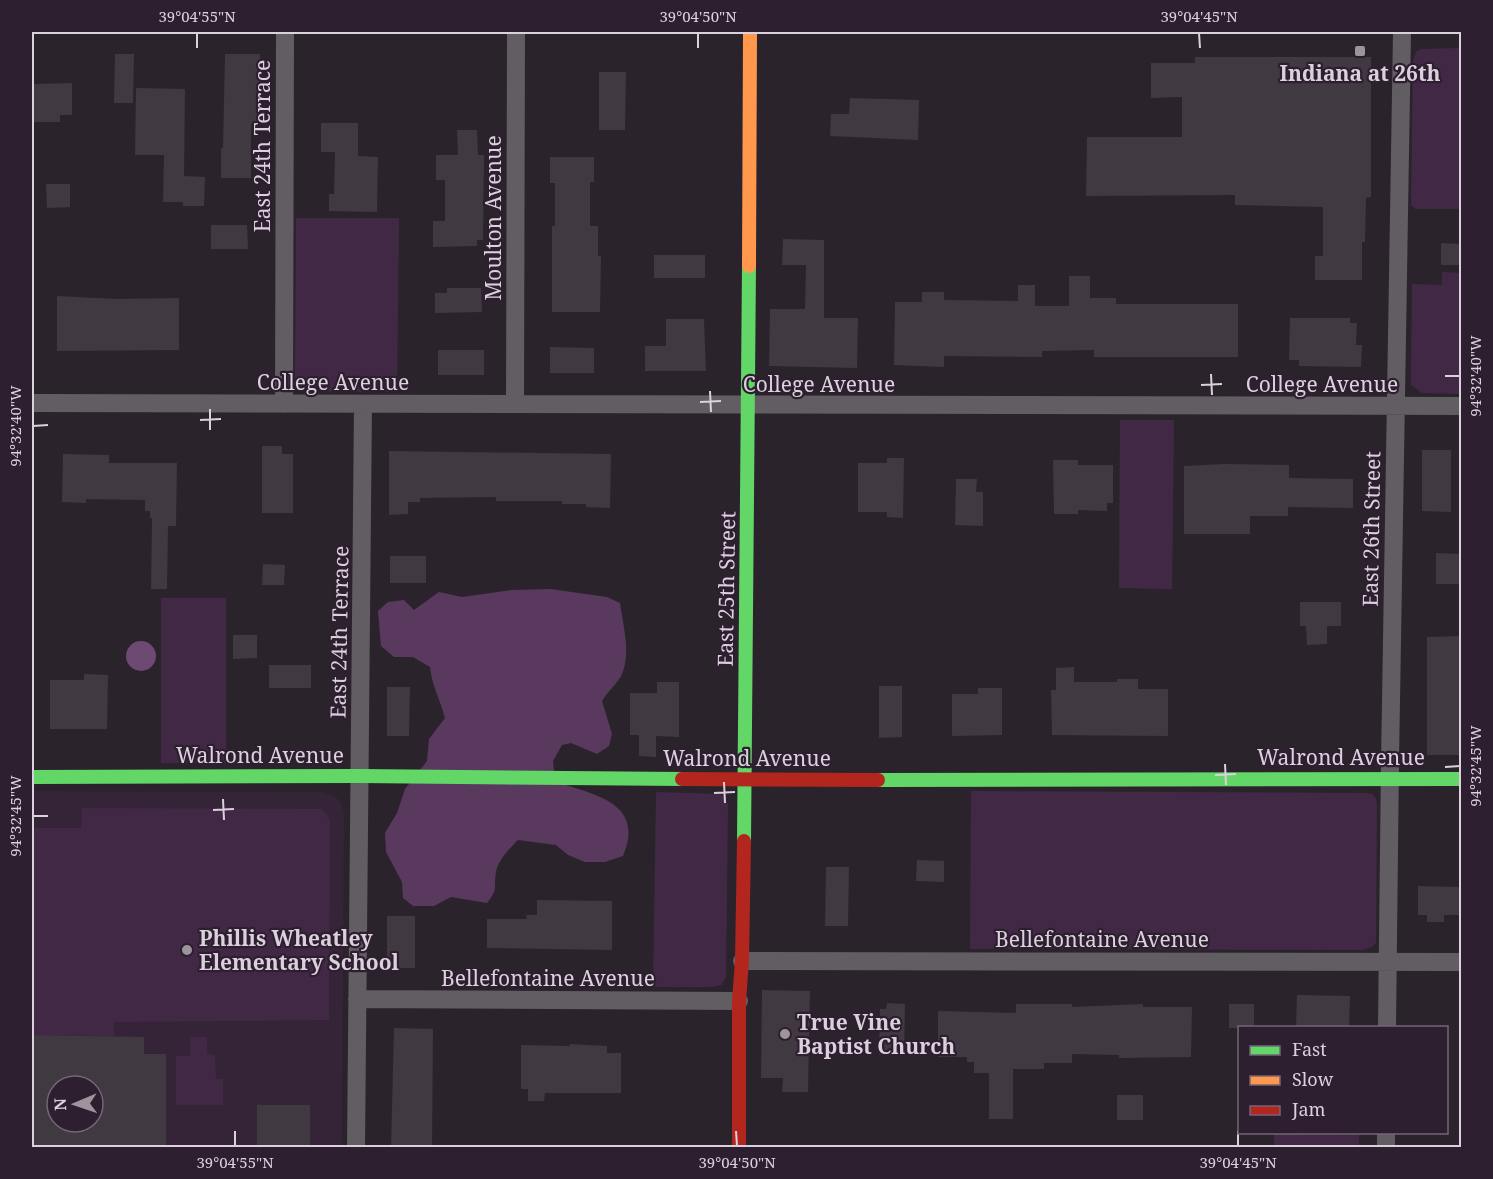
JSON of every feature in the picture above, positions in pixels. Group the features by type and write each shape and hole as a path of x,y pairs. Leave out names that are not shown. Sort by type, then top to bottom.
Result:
{"street":[{"name":"East 24th Terrace","path":"284,404 285,32"},
{"name":"Moulton Avenue","path":"515,404 516,32"},
{"name":"East 25th Street","path":"739,1148 750,32"},
{"name":"East 26th Street","path":"1387,1026 1402,32"},
{"name":"College Avenue","path":"32,403 1461,406"},
{"name":"East 24th Terrace","path":"356,1148 363,404"},
{"name":"Walrond Avenue","path":"32,777 360,776 744,780 1461,778"},
{"name":"Bellefontaine Avenue","path":"742,961 1461,962"},
{"name":"Bellefontaine Avenue","path":"357,999 739,1001"}],"shaded area":[{"path":"1461,48 1461,209 1416,209 1411,205 1413,61 1416,52 1421,49"},
{"path":"296,218 399,218 397,392 307,391 299,388 295,381"},
{"path":"1442,272 1461,273 1461,394 1422,393 1411,385 1412,284 1442,285"},
{"path":"1120,420 1174,420 1172,589 1119,588"},
{"path":"550,589 607,597 620,603 625,639 625,666 622,674 602,701 612,734 609,746 597,754 571,743 562,745 553,761 555,781 599,796 612,803 621,812 627,823 628,838 623,856 605,862 585,862 568,855 556,845 518,840 499,863 494,891 487,903 451,897 434,906 413,906 403,898 402,882 386,852 385,833 397,813 405,789 427,761 429,739 445,718 430,667 413,657 394,657 381,646 378,611 388,602 404,600 414,610 439,592 462,597 512,590"},
{"path":"161,598 226,598 226,763 161,763"},
{"path":"141,641 147,642 155,650 155,662 147,670 141,671 135,670 127,662 126,656 127,650 135,642"},
{"name":"Phillis Wheatley Elementary School","path":"32,791 321,792 335,796 341,803 344,814 342,1147 32,1148"},
{"path":"971,791 1372,794 1377,804 1376,943 1363,950 970,949"},
{"path":"656,792 720,794 725,797 728,805 726,978 721,985 653,987"},
{"path":"82,808 322,809 330,820 329,1020 114,1022 114,1036 32,1035 32,828 81,828"},
{"path":"190,1037 207,1037 207,1054 215,1055 216,1079 223,1079 223,1105 176,1105 176,1056 190,1056"},
{"path":"1274,1134 1359,1135 1359,1147 1274,1147"}],"building":[{"path":"115,54 134,54 133,103 114,103"},
{"path":"225,54 260,54 259,124 251,124 251,178 221,178"},
{"path":"1195,57 1371,57 1371,197 1366,198 1365,242 1362,242 1362,280 1315,280 1315,256 1323,256 1323,207 1235,205 1235,195 1086,196 1087,137 1182,137 1182,97 1151,98 1151,63 1195,63"},
{"path":"599,72 626,72 625,130 599,130"},
{"path":"72,83 72,115 60,115 60,122 32,122 32,84"},
{"path":"136,88 185,89 184,176 205,177 204,206 183,206 183,202 163,202 164,155 135,155"},
{"path":"850,98 919,100 918,140 830,136 831,114 849,114"},
{"path":"321,123 358,123 358,156 378,157 377,212 329,211 329,194 334,194 335,152 321,152"},
{"path":"457,130 477,130 478,155 484,155 483,240 477,240 477,246 433,247 433,221 445,221 445,180 436,180 436,155 458,155"},
{"path":"550,157 594,157 594,182 590,182 590,226 598,226 598,256 601,256 600,312 552,312 552,226 555,226 555,183 550,183"},
{"path":"46,184 70,184 70,207 47,208"},
{"path":"211,225 247,225 248,249 211,249"},
{"path":"783,239 824,240 824,318 858,318 857,368 769,366 770,309 805,309 806,265 782,265"},
{"path":"1441,243 1461,244 1461,265 1441,265"},
{"path":"654,255 705,255 705,278 654,278"},
{"path":"1069,276 1090,276 1090,298 1116,298 1116,304 1238,304 1238,357 1094,357 1094,350 1042,351 1042,357 944,356 944,367 894,365 895,302 922,302 922,292 944,292 944,300 1018,301 1018,285 1035,285 1035,306 1069,306"},
{"path":"447,288 481,288 482,312 435,313 435,293 447,293"},
{"path":"57,296 116,299 179,298 179,350 57,351"},
{"path":"1290,318 1350,318 1350,323 1357,323 1356,345 1362,345 1361,367 1299,366 1299,360 1289,360"},
{"path":"666,319 704,319 706,371 645,371 645,346 666,346"},
{"path":"550,347 594,348 594,373 550,373"},
{"path":"438,350 484,350 484,375 438,375"},
{"path":"262,446 282,446 282,454 293,454 293,513 262,513"},
{"path":"1422,450 1451,450 1451,512 1422,511"},
{"path":"389,451 611,454 610,508 586,507 586,504 562,504 562,501 496,501 496,497 420,498 420,502 408,502 408,514 389,515"},
{"path":"63,454 109,455 109,463 177,463 176,526 168,526 167,589 151,589 152,518 150,518 150,511 145,511 145,500 86,499 86,503 62,502"},
{"path":"887,458 904,458 903,518 887,517 887,512 858,512 858,463 887,463"},
{"path":"1053,460 1078,460 1078,465 1113,465 1113,503 1107,503 1107,511 1078,510 1078,514 1054,514"},
{"path":"1289,465 1289,478 1353,479 1353,508 1288,507 1288,516 1250,516 1250,534 1184,534 1184,466"},
{"path":"956,479 977,479 976,492 983,492 983,526 955,525"},
{"path":"1436,553 1461,554 1461,584 1436,584"},
{"path":"390,556 426,556 426,583 390,583"},
{"path":"263,564 285,565 284,585 262,585"},
{"path":"1300,602 1341,602 1341,626 1327,626 1327,644 1307,645 1306,626 1300,626"},
{"path":"233,635 257,635 257,658 233,659"},
{"path":"1461,636 1461,755 1427,755 1427,637"},
{"path":"269,665 311,665 311,688 269,688"},
{"path":"1074,667 1074,682 1117,682 1117,679 1138,679 1138,689 1168,689 1168,736 1052,735 1051,690 1056,690 1056,668"},
{"path":"84,674 108,675 107,729 50,729 50,680 84,680"},
{"path":"657,682 679,682 679,737 656,736 656,757 639,756 639,735 630,735 630,693 657,693"},
{"path":"879,686 902,686 902,737 879,738"},
{"path":"387,687 410,687 409,736 387,736"},
{"path":"978,688 1002,688 1002,735 952,736 952,694 978,694"},
{"path":"917,860 944,861 944,882 916,881"},
{"path":"826,867 849,867 848,926 825,926"},
{"path":"1418,886 1460,887 1460,915 1444,915 1444,922 1427,922 1427,915 1418,915"},
{"path":"537,900 612,901 612,950 487,948 487,919 527,919 526,915 537,915"},
{"path":"387,916 415,916 415,968 387,968"},
{"name":"True Vine Baptist Church","path":"762,990 810,991 808,1092 782,1092 783,1078 761,1078"},
{"path":"1297,995 1350,996 1349,1026 1296,1026"},
{"path":"887,1003 905,1004 904,1056 879,1055 880,1009 886,1009"},
{"path":"1016,1004 1072,1004 1072,1007 1143,1004 1143,1007 1192,1007 1191,1057 1119,1058 1119,1055 1072,1054 1072,1063 1044,1063 1044,1069 1013,1069 1013,1119 989,1119 989,1073 974,1073 974,1062 967,1062 967,1057 938,1057 938,1011 1016,1013"},
{"path":"1229,1004 1254,1004 1254,1026 1229,1028"},
{"path":"394,1028 433,1029 432,1148 391,1148"},
{"path":"32,1035 144,1037 144,1054 166,1054 166,1148 32,1148"},
{"path":"570,1044 607,1046 607,1053 621,1053 621,1093 545,1093 544,1101 528,1101 528,1089 521,1089 521,1045 570,1046"},
{"path":"1117,1095 1143,1095 1143,1120 1117,1120"},
{"path":"257,1105 310,1105 310,1148 257,1148"}],"traffic: fast":[{"path":"744,841 749,266"},
{"path":"32,777 360,776 682,779"},
{"path":"878,780 1462,779"}],"traffic: slow":[{"path":"749,266 750,32"}],"traffic: jam":[{"path":"682,779 878,780"},
{"path":"739,1148 739,1001 744,841"}],"place":[{"name":"Indiana at 26th","path":"1360,51"},
{"name":"Phillis Wheatley Elementary School","path":"187,950"},
{"name":"True Vine Baptist Church","path":"785,1034"}]}
